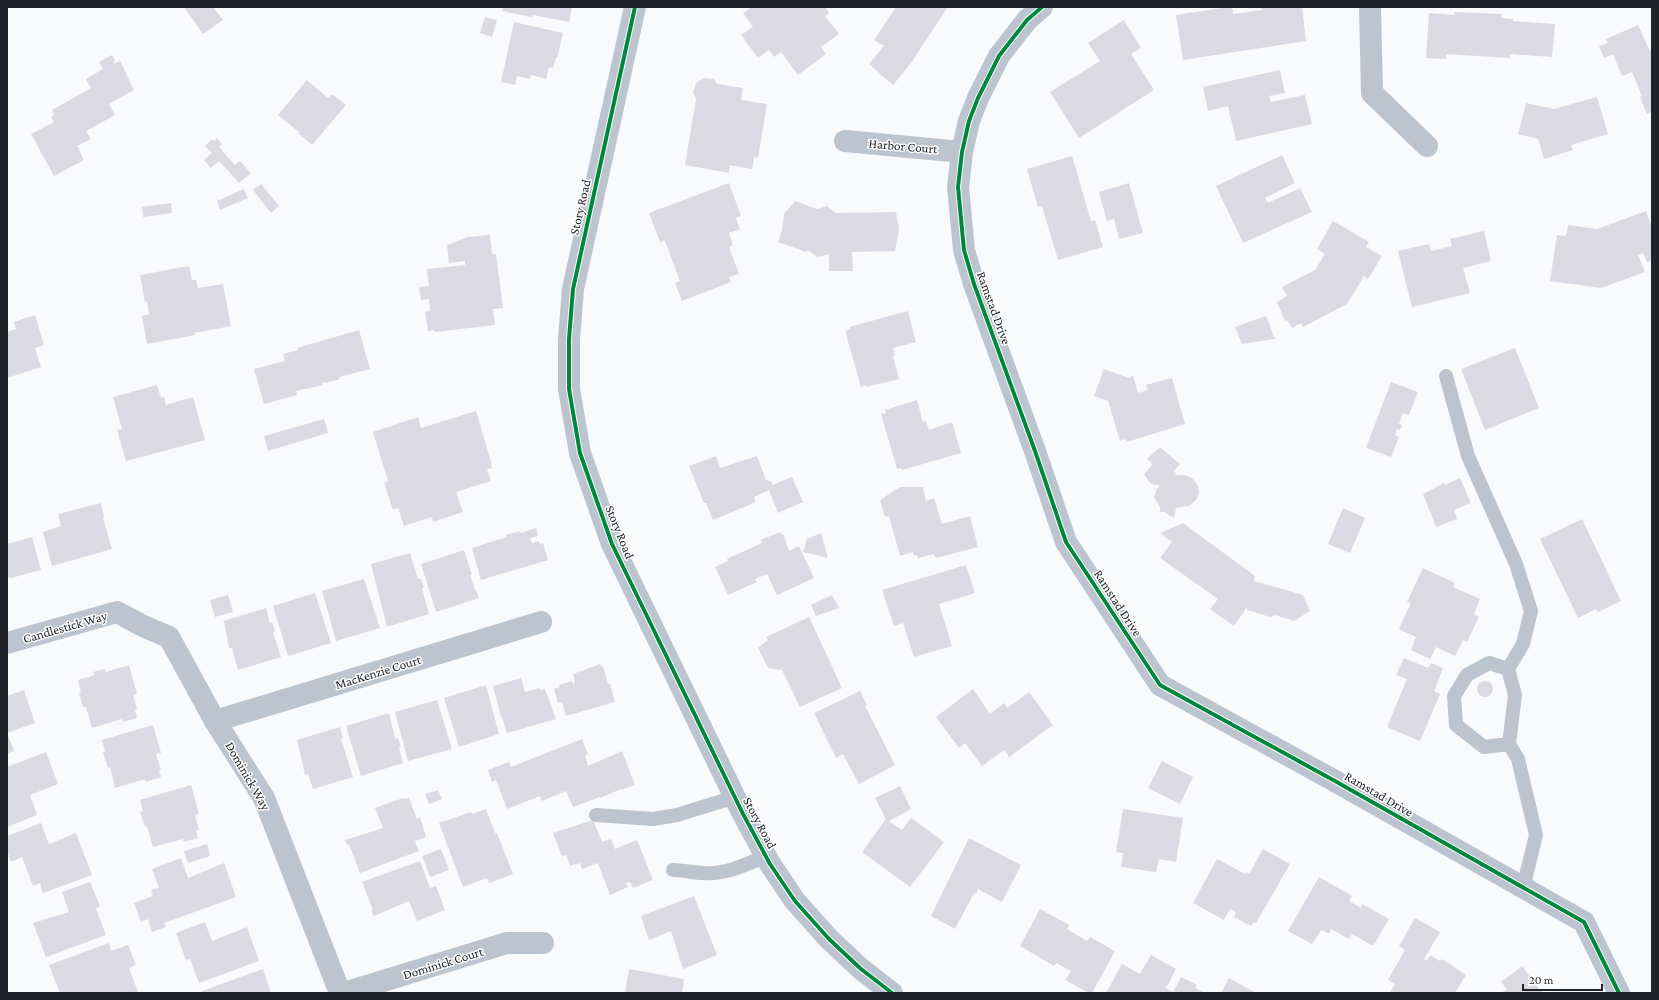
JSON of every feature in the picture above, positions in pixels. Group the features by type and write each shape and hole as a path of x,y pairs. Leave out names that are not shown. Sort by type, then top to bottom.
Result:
{"street":[{"name":"Story Road","path":"635,7 573,289 568,339 569,389 580,453 612,544 736,798 766,856 795,901 829,939 861,969 892,993"},
{"name":"Ramstad Drive","path":"1042,7 1022,26 999,56 988,75 969,121 962,152 958,187 964,250 974,284 1035,451 1066,542 1160,685 1335,781 1584,922 1619,993"},
{"path":"1370,7 1372,93 1427,146"},
{"name":"Harbor Court","path":"845,141 962,152"},
{"name":"Candlestick Way","path":"7,644 117,612 143,626"},
{"name":"MacKenzie Court","path":"215,721 541,622"},
{"name":"Dominick Way","path":"143,626 169,637 215,721 264,798 340,993"},
{"name":"Dominick Court","path":"344,993 507,943 543,943"}],"lane":[{"path":"1446,376 1468,456 1516,564 1531,611 1523,644 1508,669 1515,695 1509,744 1518,759 1536,835 1523,888"},
{"path":"1508,669 1489,663 1467,675 1454,696 1456,725 1484,747 1509,744"},
{"path":"596,815 653,819 677,815 736,798"},
{"path":"673,870 705,874 744,865 766,856"}],"building":[{"path":"184,7 213,7 223,20 203,34"},
{"path":"503,7 572,7 569,22 502,11"},
{"path":"752,7 825,7 829,13 825,16 839,34 821,47 826,54 798,75 781,52 774,57 769,50 758,58 741,35 753,27 743,13"},
{"path":"896,7 947,8 911,63 893,85 869,64 884,46 874,40"},
{"path":"1232,7 1233,14 1262,10 1261,7 1302,7 1306,41 1183,60 1176,15"},
{"path":"1454,12 1501,14 1501,18 1513,19 1513,21 1555,24 1552,57 1510,54 1510,58 1446,54 1446,59 1426,58 1429,13 1454,15"},
{"path":"485,17 497,20 492,37 480,33"},
{"path":"1124,20 1141,48 1131,54 1154,90 1079,138 1050,92 1100,61 1088,43"},
{"path":"514,22 563,33 557,58 556,57 553,68 549,67 546,79 531,75 530,79 517,76 515,85 501,82"},
{"path":"1638,25 1650,51 1652,50 1652,112 1647,114 1640,97 1642,96 1632,72 1622,76 1613,54 1604,58 1599,46 1608,43 1606,39"},
{"path":"112,55 115,61 113,62 114,64 120,61 134,90 109,104 115,115 86,131 91,139 77,146 84,160 54,176 31,134 54,122 51,117 54,115 52,110 91,88 86,79 103,69 99,62"},
{"path":"1280,70 1285,93 1269,96 1271,102 1305,95 1312,124 1236,141 1228,106 1208,111 1203,87"},
{"path":"704,78 714,79 717,84 743,88 741,100 767,104 758,158 754,157 752,169 730,165 729,173 685,165 696,99 693,92 696,83"},
{"path":"307,80 328,98 332,94 346,105 312,145 278,115"},
{"path":"1597,97 1608,134 1571,145 1573,150 1544,159 1538,139 1518,134 1526,103 1554,109"},
{"path":"217,138 222,144 219,147 235,165 240,161 251,173 239,183 219,161 211,168 204,160 212,153 205,146 212,139 214,141"},
{"path":"1282,155 1295,183 1265,198 1268,203 1300,188 1312,212 1243,243 1216,186"},
{"path":"1072,156 1091,221 1095,220 1103,247 1058,260 1042,206 1038,207 1027,169"},
{"path":"729,183 741,216 736,218 740,229 729,233 733,245 729,247 739,274 729,277 731,282 682,301 675,283 680,281 665,241 660,242 649,213"},
{"path":"1129,183 1143,233 1119,239 1114,219 1107,221 1099,192"},
{"path":"261,184 279,206 271,213 253,190"},
{"path":"244,189 248,198 220,210 217,201"},
{"path":"795,201 817,209 827,206 836,213 896,212 899,229 895,251 852,252 853,271 829,271 829,254 818,257 807,250 806,252 778,242 782,230 784,214"},
{"path":"171,203 172,213 143,217 142,207"},
{"path":"1646,211 1652,227 1652,260 1647,262 1643,253 1638,255 1645,272 1601,288 1550,281 1557,235 1566,236 1568,225 1597,229"},
{"path":"1333,221 1369,242 1366,247 1382,256 1368,279 1364,276 1347,304 1303,327 1301,323 1292,328 1287,320 1285,321 1277,302 1287,296 1282,287 1315,270 1325,254 1317,249"},
{"path":"1484,231 1491,261 1463,268 1470,293 1412,307 1398,251 1429,244 1431,251 1452,246 1450,239"},
{"path":"490,235 492,254 496,254 503,308 493,309 495,325 434,332 434,330 428,331 425,312 430,311 429,299 421,300 419,287 429,286 427,269 465,265 465,261 449,263 447,245 468,237"},
{"path":"189,266 192,280 196,280 198,288 223,284 231,326 195,333 195,335 147,344 142,316 149,314 140,275"},
{"path":"908,311 916,342 893,348 895,355 893,356 899,379 861,387 845,331 850,329 849,327"},
{"path":"35,315 44,345 35,348 41,367 7,378 7,332 16,329 14,322"},
{"path":"1266,316 1275,339 1242,344 1235,327"},
{"path":"359,330 370,369 339,377 340,379 322,383 323,385 296,391 297,395 264,404 254,369 285,361 283,354 298,350 297,348"},
{"path":"1515,348 1539,408 1485,430 1461,369"},
{"path":"1104,369 1129,378 1133,375 1138,393 1148,390 1146,385 1172,378 1185,424 1127,442 1126,439 1120,441 1108,401 1094,396"},
{"path":"1391,382 1418,392 1409,415 1403,413 1399,424 1402,425 1400,430 1397,429 1395,435 1399,437 1391,457 1366,448"},
{"path":"157,385 161,398 164,397 166,405 193,397 205,440 126,461 117,430 122,429 113,397"},
{"path":"917,400 923,422 926,421 929,430 952,422 961,453 902,470 901,468 897,469 881,414 886,413 885,410"},
{"path":"476,411 492,465 492,468 487,469 491,481 456,492 463,512 433,522 432,517 404,526 398,508 393,510 384,483 388,481 373,432 418,417 421,428"},
{"path":"324,419 328,433 268,451 264,436"},
{"path":"1160,447 1180,464 1173,472 1177,473 1174,475 1185,475 1192,478 1198,486 1199,493 1196,500 1189,506 1176,508 1174,518 1164,512 1160,512 1160,507 1154,497 1159,485 1151,484 1144,474 1153,464 1147,459"},
{"path":"716,456 720,468 757,456 766,480 772,482 772,485 792,477 803,502 778,513 769,490 754,497 756,502 713,520 706,503 704,503 689,466"},
{"path":"1460,478 1471,503 1454,510 1457,519 1436,527 1423,494 1444,483 1445,485"},
{"path":"900,487 923,487 926,501 934,498 942,524 970,516 978,547 936,558 934,554 918,558 917,555 913,555 913,552 900,556 889,516 885,517 880,500"},
{"path":"101,503 103,518 112,549 52,566 43,532 61,526 58,514"},
{"path":"1343,508 1365,518 1350,553 1328,544"},
{"path":"1582,519 1621,601 1598,612 1596,609 1578,618 1540,539"},
{"path":"1183,523 1255,576 1254,581 1303,595 1310,611 1294,621 1275,615 1270,617 1247,610 1247,607 1234,626 1210,609 1218,599 1160,558 1172,542 1160,533"},
{"path":"536,528 538,536 530,538 532,543 539,541 540,544 543,543 548,560 481,580 472,548 507,537 506,535 520,531 521,533"},
{"path":"780,532 782,535 783,534 789,551 799,546 814,578 777,595 767,574 755,579 757,582 728,595 715,567 728,561 727,559 762,543 761,540"},
{"path":"821,533 828,558 803,552 807,539"},
{"path":"32,537 41,570 7,578 7,544"},
{"path":"464,550 472,575 470,575 479,598 436,612 421,564"},
{"path":"410,553 418,579 421,579 424,588 422,588 429,614 387,627 371,564"},
{"path":"966,565 975,593 939,604 952,646 914,657 903,623 894,626 882,590"},
{"path":"1423,568 1455,583 1453,587 1480,599 1474,614 1479,617 1467,642 1463,640 1455,656 1436,647 1430,659 1411,650 1416,637 1399,629 1411,603 1407,602"},
{"path":"364,579 380,628 336,641 322,591"},
{"path":"315,593 331,643 288,656 273,606"},
{"path":"228,595 233,612 215,617 210,600"},
{"path":"832,595 839,608 816,616 811,605"},
{"path":"266,608 270,623 272,622 275,632 273,633 281,657 238,670 232,648 229,648 224,621"},
{"path":"809,617 842,688 800,707 782,670 768,668 758,648 768,640 766,637"},
{"path":"1404,658 1428,668 1431,663 1443,668 1434,691 1440,694 1420,741 1387,727 1407,679 1396,675"},
{"path":"600,664 601,667 603,666 615,702 566,716 562,702 558,703 554,689 560,687 559,685 572,681 573,684 575,682 573,674"},
{"path":"129,665 137,694 133,695 137,709 135,710 137,718 122,722 122,719 92,728 86,707 83,707 79,693 81,692 78,680 95,675 93,672 105,669 106,672"},
{"path":"521,678 525,692 540,688 540,690 545,689 556,719 507,733 493,686"},
{"path":"1485,681 1491,683 1493,689 1491,695 1485,697 1479,695 1477,689 1479,683"},
{"path":"486,685 499,734 459,747 444,698"},
{"path":"973,689 990,714 1004,703 1007,708 1029,692 1053,725 1009,757 1004,750 982,766 965,743 959,748 936,717"},
{"path":"24,690 35,723 7,733 7,696"},
{"path":"860,691 867,705 865,706 895,765 859,784 843,754 836,758 814,713"},
{"path":"437,700 452,749 408,761 395,712"},
{"path":"389,713 395,739 398,738 401,747 399,748 403,763 361,776 346,726"},
{"path":"153,725 161,753 156,754 161,770 159,770 161,777 146,782 145,779 115,788 110,767 108,768 103,752 105,751 102,740"},
{"path":"340,727 343,738 341,739 353,777 313,789 308,774 305,775 297,740"},
{"path":"7,733 14,751 7,754"},
{"path":"582,739 588,754 585,756 588,766 622,751 635,785 573,807 566,791 542,801 540,796 507,809 496,780 492,782 488,770 509,762 511,767"},
{"path":"46,752 58,784 30,795 37,815 7,827 7,767"},
{"path":"1162,761 1193,777 1180,804 1148,788"},
{"path":"191,785 199,814 195,815 199,830 196,831 198,838 184,842 183,839 153,847 147,826 145,827 140,812 143,811 140,800"},
{"path":"900,786 911,809 889,821 902,830 911,818 944,842 910,887 862,852 886,819 875,798"},
{"path":"438,790 442,799 429,804 425,794"},
{"path":"403,798 409,798 417,819 420,817 426,837 415,841 419,851 360,873 349,844 347,845 345,840 383,828 375,808"},
{"path":"486,809 513,874 489,883 487,878 463,887 439,823 471,812 472,814"},
{"path":"1123,809 1183,818 1176,862 1159,859 1156,872 1121,867 1123,853 1116,852"},
{"path":"593,820 602,842 611,839 615,849 637,840 653,880 633,888 630,882 626,883 628,887 610,895 598,863 582,869 580,863 570,866 566,855 562,856 553,833"},
{"path":"41,823 49,844 76,833 92,875 43,893 40,883 33,886 22,857 11,862 7,850 7,836"},
{"path":"969,838 1021,865 1002,902 978,889 976,894 974,893 955,929 931,916"},
{"path":"207,844 210,856 188,863 184,851"},
{"path":"441,849 449,870 430,877 422,856"},
{"path":"1263,849 1290,864 1256,923 1254,922 1251,926 1234,917 1236,912 1230,909 1224,920 1193,903 1217,859 1245,874 1246,872 1249,874"},
{"path":"181,858 188,878 224,863 236,897 164,923 166,927 152,932 148,919 141,922 134,903 153,896 151,890 159,888 152,869"},
{"path":"420,861 430,888 436,886 445,910 417,921 409,901 374,916 362,882"},
{"path":"1319,877 1352,896 1349,901 1361,908 1362,904 1389,919 1373,946 1352,934 1349,939 1331,929 1329,934 1321,930 1312,944 1288,931"},
{"path":"90,882 100,906 96,909 106,935 46,957 33,923 69,912 62,892"},
{"path":"694,896 717,955 683,969 671,931 649,940 641,916"},
{"path":"1040,909 1069,925 1067,929 1087,941 1090,937 1115,951 1092,993 1089,993 1065,980 1071,971 1056,963 1054,966 1020,946"},
{"path":"1415,918 1440,932 1424,959 1427,961 1430,955 1440,961 1442,959 1466,975 1455,993 1390,993 1395,984 1388,980 1405,950 1399,946"},
{"path":"205,922 212,941 247,927 259,961 199,983 190,959 186,960 176,933"},
{"path":"109,943 111,951 128,945 136,965 129,968 138,992 60,993 49,965"},
{"path":"1151,955 1176,969 1166,988 1173,992 1181,977 1197,985 1195,988 1205,993 1106,993 1122,964 1140,974"},
{"path":"1522,966 1543,993 1502,993 1507,989 1501,982"},
{"path":"263,969 271,993 203,993 202,991"},
{"path":"629,969 684,979 682,993 625,993"},
{"path":"1229,978 1256,993 1221,993"}],"cycle path":[{"path":"635,7 573,289 569,339 569,389 580,453 612,544 742,812 770,864 795,901 829,939 861,969 892,993"},
{"path":"1042,7 1027,20 999,56 978,98 969,121 962,152 958,187 964,250 974,284 1035,451 1066,542 1160,685 1335,781 1584,922 1619,993"}]}
